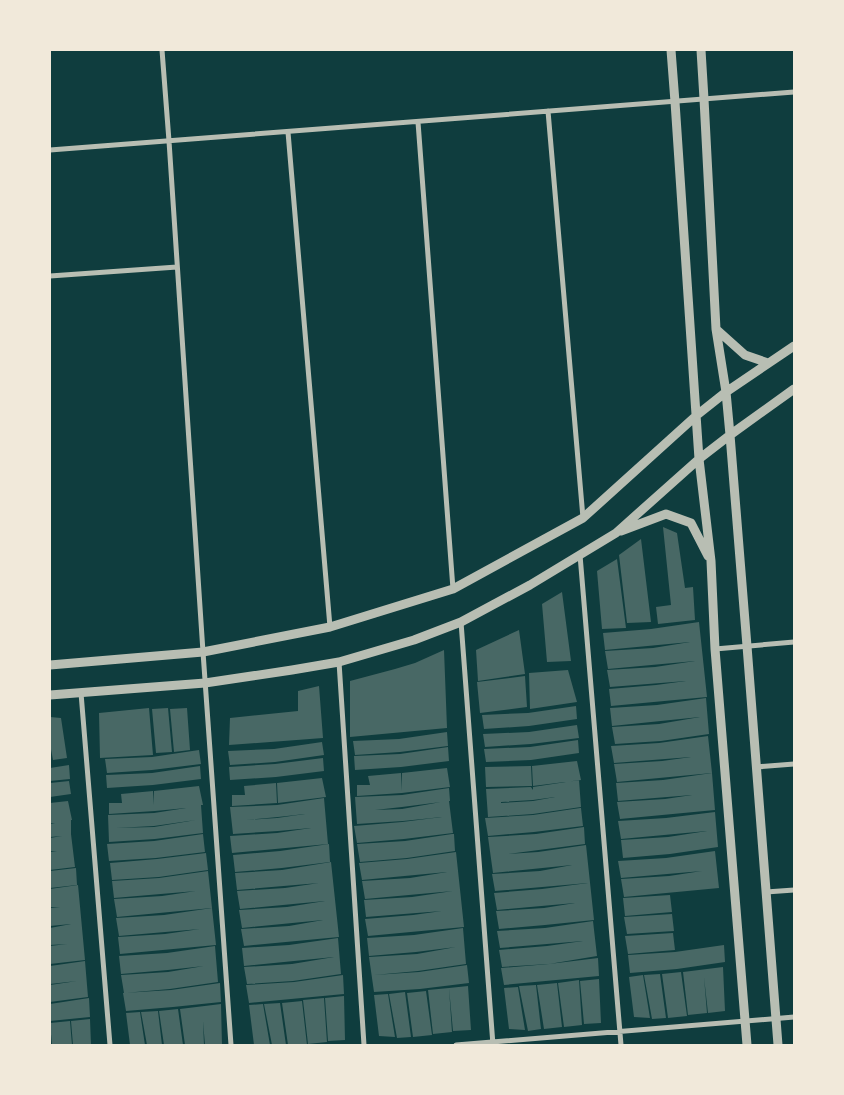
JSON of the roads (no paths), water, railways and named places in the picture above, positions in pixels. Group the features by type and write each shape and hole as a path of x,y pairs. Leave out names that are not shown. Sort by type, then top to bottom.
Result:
{"street":[{"path":"162,50 231,1045"},
{"path":"671,50 700,459 711,561 715,649 747,1045"},
{"path":"701,50 716,329 726,392 730,435 778,1045"},
{"path":"50,150 794,92"},
{"path":"548,112 583,518"},
{"path":"418,122 454,589"},
{"path":"288,132 330,627"},
{"path":"50,276 177,267"},
{"path":"716,329 745,355 768,364"},
{"path":"50,665 203,652 330,627 454,589 583,518 726,392 794,346"},
{"path":"50,695 205,682 338,662 414,640 461,622 530,585 616,533 700,459 794,389"},
{"path":"616,533 666,514 691,523 711,561"},
{"path":"580,555 621,1045"},
{"path":"461,622 493,1044"},
{"path":"715,649 794,642"},
{"path":"338,662 364,1045"},
{"path":"81,693 110,1045"},
{"path":"756,767 794,764"},
{"path":"766,892 794,890"},
{"path":"456,1045 493,1044 794,1017"}]}
